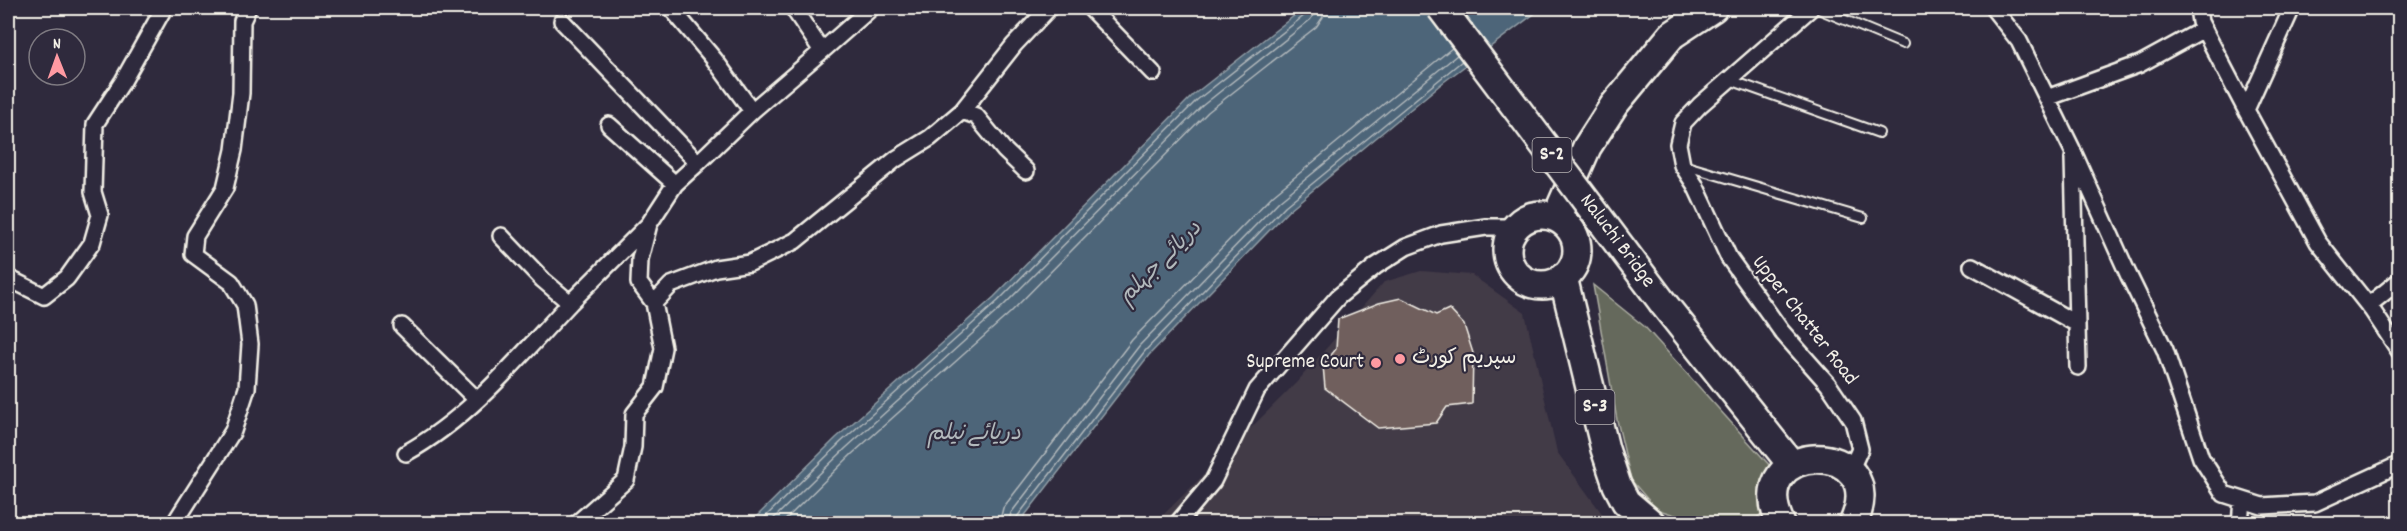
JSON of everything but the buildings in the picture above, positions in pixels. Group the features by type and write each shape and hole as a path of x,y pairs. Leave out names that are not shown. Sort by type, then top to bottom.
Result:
{"highway":[{"name":"Naluchi Bridge","path":"1441,8 1663,303 1792,465"},
{"name":"S-2","path":"1556,218 1587,147 1614,105 1672,34 1713,8"},
{"path":"1534,215 1556,218 1566,225 1573,234 1576,257 1571,268 1563,277 1552,283 1541,284 1529,282 1519,276 1512,268 1507,246 1509,236 1515,226 1534,215"},
{"name":"S-3","path":"1563,277 1605,449 1617,485 1626,502 1652,524"},
{"path":"1781,524 1775,510 1774,495 1778,482 1792,465 1811,457 1825,457 1839,462 1850,471 1857,483 1860,497 1859,511 1853,524"}],"street":[{"path":"8,278 44,296 67,278 92,243 100,215 93,192 95,124 123,81 164,8"},
{"path":"174,524 233,431 247,388 250,344 244,305 231,282 193,254 195,236 225,188 234,150 241,93 242,21 248,8"},
{"path":"671,8 714,59 752,111"},
{"path":"793,8 822,51"},
{"path":"406,453 432,439 477,400 649,224 675,184 752,111 871,8"},
{"path":"654,303 671,285 716,268 750,263 795,241 896,159 930,138 962,111 1014,45 1049,8"},
{"path":"1090,8 1153,73"},
{"name":"Upper Chatter Road","path":"1810,8 1683,123 1678,144 1682,165 1695,185 1729,258 1782,332 1828,384 1853,421 1860,449 1850,471"},
{"path":"1993,8 2019,41 2072,149 2165,350 2201,458 2224,494 2262,506 2315,503 2400,464"},
{"path":"2198,8 2200,22 2318,242 2369,305 2400,352"},
{"path":"2246,110 2292,8"},
{"path":"562,21 698,164"},
{"path":"2047,98 2140,64 2204,29"},
{"path":"962,111 976,116 1004,150 1026,171"},
{"path":"609,125 675,184"},
{"path":"2072,149 2078,367"},
{"path":"576,524 626,480 633,447 634,414 655,387 663,348 654,303 639,283 640,258 649,224"},
{"path":"1177,524 1214,481 1257,390 1338,297 1376,266 1406,247 1441,234 1486,227 1515,226"},
{"path":"501,236 543,280 570,303"},
{"path":"1972,266 2077,324"},
{"path":"2369,305 2400,280"},
{"path":"402,326 477,400"},
{"path":"2240,524 2242,500"}],"lane":[{"path":"1816,8 1903,44"},
{"path":"1729,79 1879,133"},
{"path":"1682,165 1863,219"}],"shaded area":[{"path":"1421,271 1472,275 1525,313 1557,452 1609,523 1154,524 1296,383 1384,282"}],"green space":[{"path":"1593,285 1645,327 1790,488 1751,523 1700,523 1656,509 1631,480 1617,420"}],"water":[{"name":"دریائے نیلم","path":"1304,8 1542,8 1441,84 1289,210 1149,355 1019,523 749,524 836,438 994,297 1193,95"}],"place":[{"name":"سپریم کورٹ","path":"1400,359"},
{"name":"Supreme Court","path":"1376,363"}],"water label":[{"name":"دریائے جہلم","path":"1161,263"}]}
